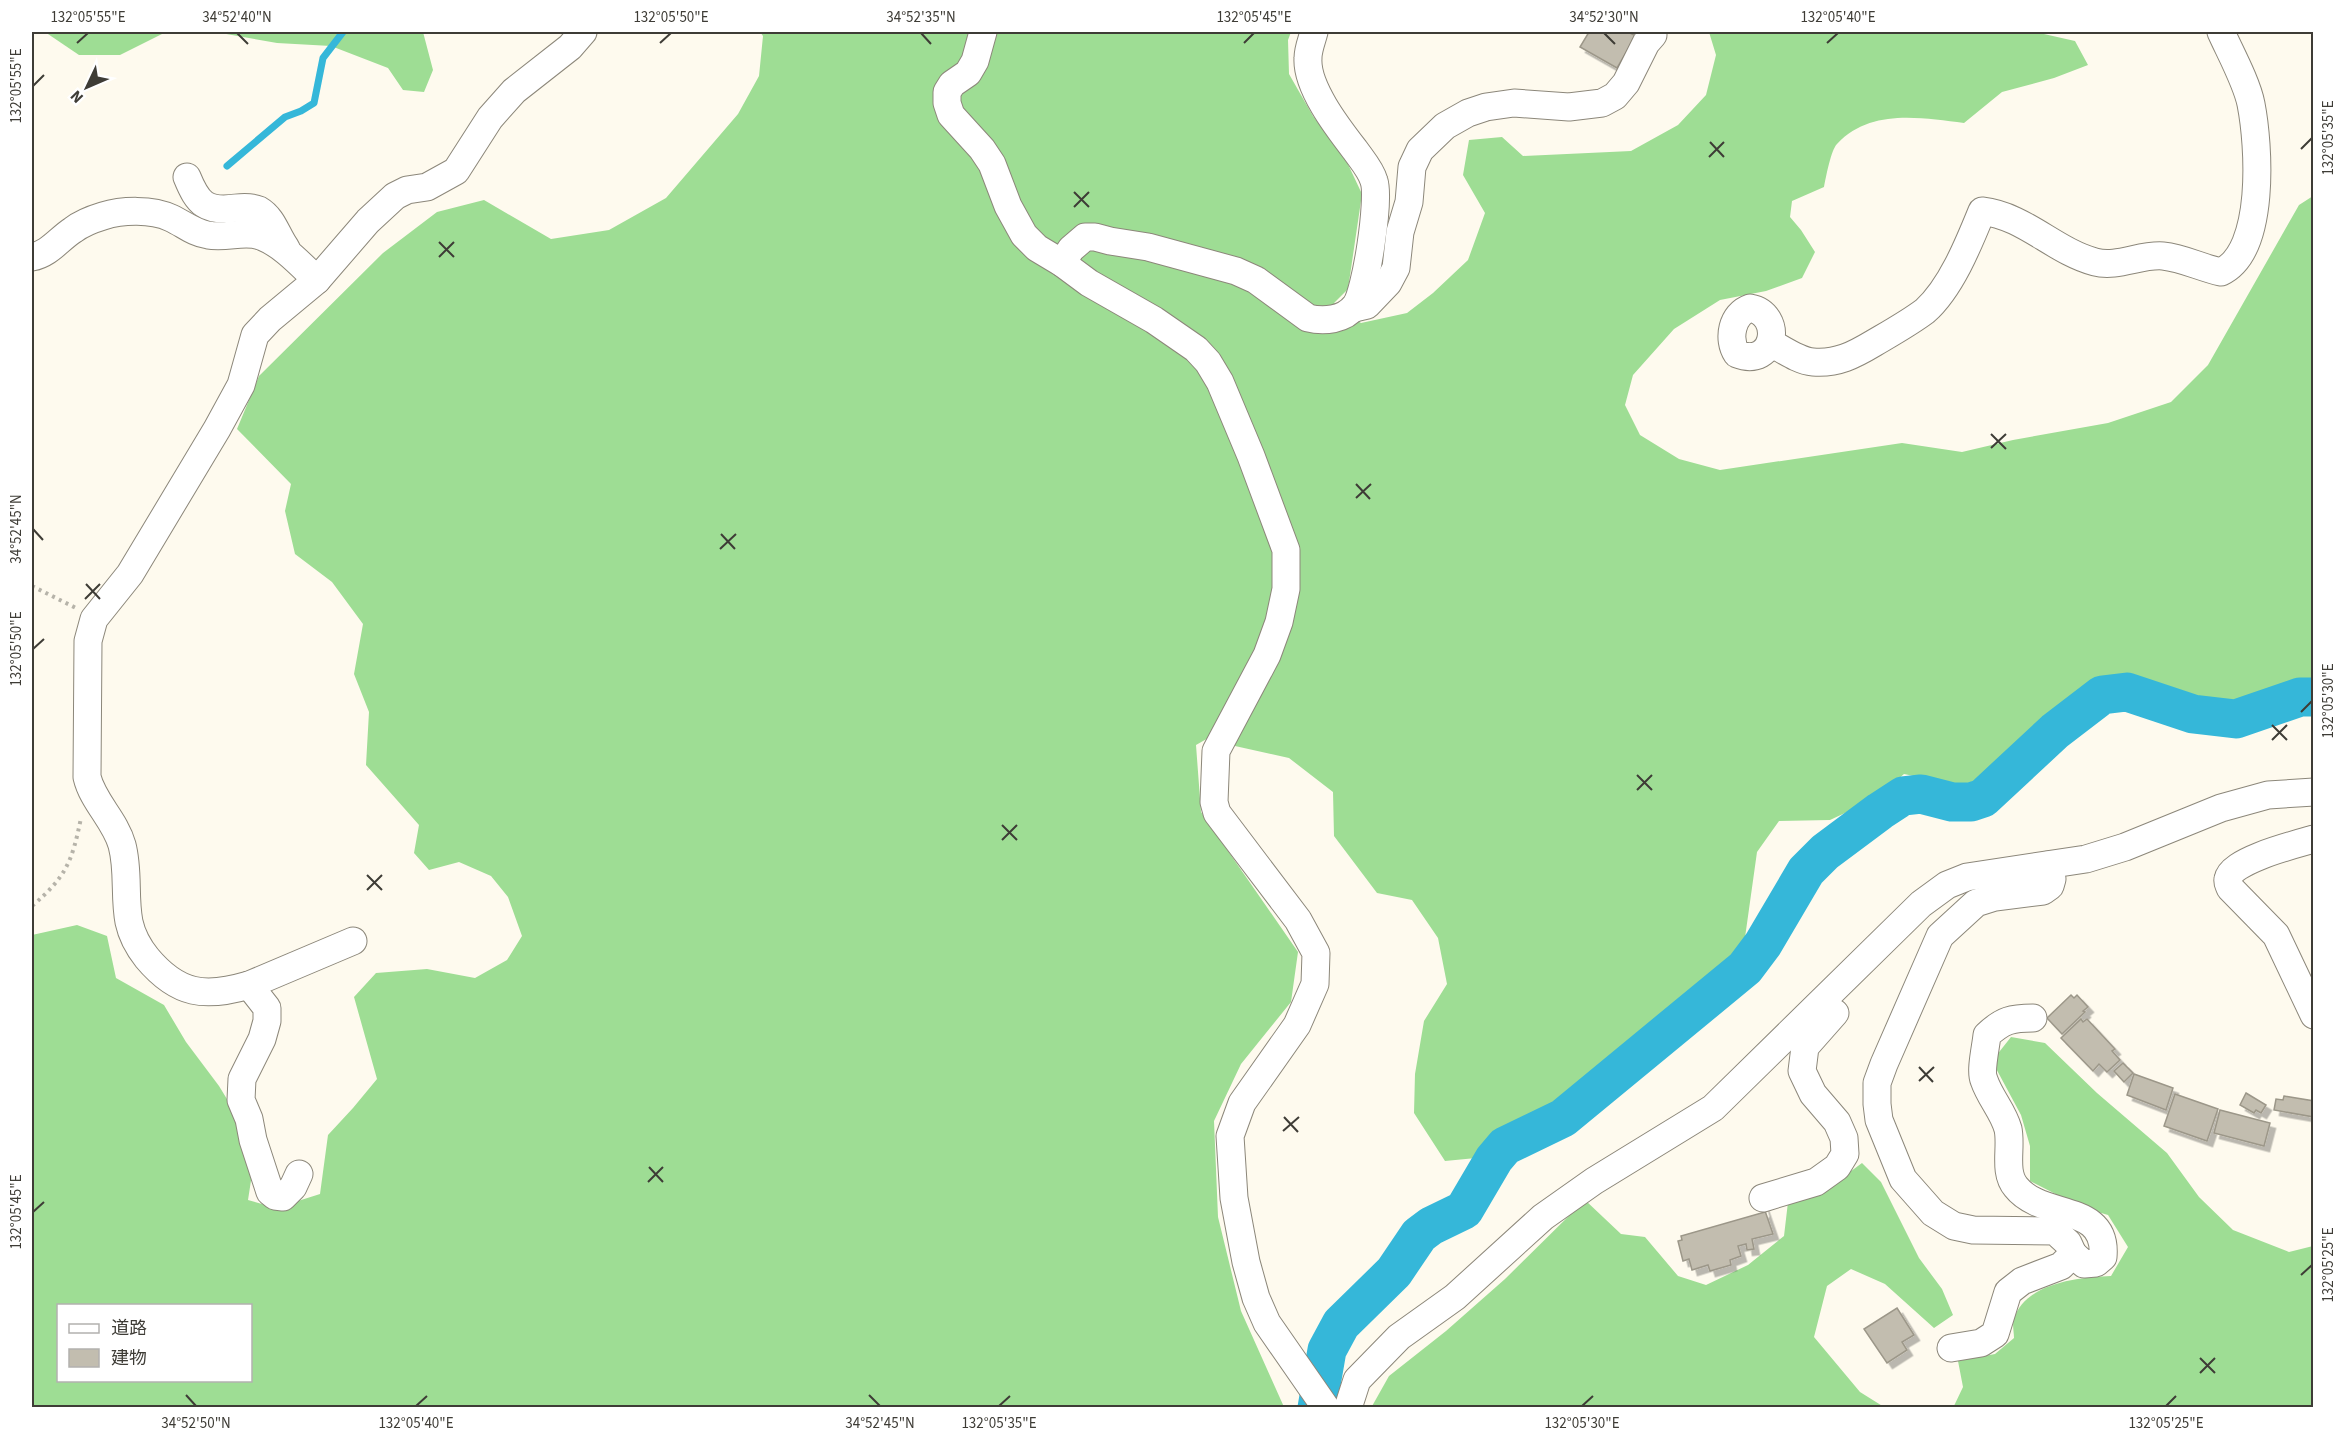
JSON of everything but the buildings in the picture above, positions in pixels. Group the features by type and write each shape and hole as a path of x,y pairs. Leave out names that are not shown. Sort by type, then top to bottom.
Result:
{"street":[{"path":"353,941 249,985 211,993 194,991 163,977 139,948 130,926 126,897 127,870 121,842 111,819 89,785 86,761 88,641 94,619 130,574 241,385 255,334 317,280 368,221 395,196 407,190 427,187 456,171 490,118 514,91 570,47 583,32"},
{"path":"983,32 975,60 968,74 952,84 947,92 951,115 982,148 992,164 1008,206 1024,235 1037,248 1062,262 1089,284 1154,320 1196,349 1208,362 1220,382 1251,456 1286,550 1286,589 1280,622 1267,655 1216,751 1215,802 1217,813 1298,920 1316,953 1315,984 1296,1024 1242,1103 1230,1136 1234,1198 1246,1262 1256,1299 1267,1323 1326,1407"},
{"path":"1062,262 1078,242 1085,237 1095,237 1148,247 1228,267 1256,280 1308,318 1330,319 1343,316 1354,308 1361,297 1374,222 1374,182 1312,85 1308,58 1314,32"},
{"path":"1772,343 1811,362 1829,362 1849,358 1908,322 1926,309 1946,284 1966,248 1982,211 2000,213 2076,254 2096,262 2164,256 2221,272 2231,267 2240,255 2248,237 2257,169 2251,103 2221,32"},
{"path":"1354,308 1367,305 1388,283 1396,268 1400,232 1409,202 1412,167 1420,150 1444,126 1468,113 1486,107 1514,103 1569,107 1602,104 1615,96 1626,83 1646,43 1653,35"},
{"path":"187,177 199,198 210,208 252,208 266,215 278,237 295,260"},
{"path":"32,257 49,250 74,229 86,223 105,215 138,212 169,217 208,235 235,236 252,233 260,235 295,260 317,280"},
{"path":"1348,1407 1357,1380 1399,1337 1455,1297 1543,1217 1594,1181 1713,1108 1921,904 1947,885 1967,878 2086,859 2125,848 2221,808 2268,795 2313,792"},
{"path":"2313,838 2264,854 2242,864 2229,875 2227,880 2230,888 2276,935 2313,1015"},
{"path":"2033,1018 2017,1018 1999,1024 1987,1035 1983,1079 2003,1113 2009,1132 2010,1172 2014,1185 2026,1198 2037,1204 2087,1219 2102,1236 2103,1257 2096,1263 2084,1264 2073,1254 2068,1243 2055,1231 1973,1230 1954,1226 1933,1213 1903,1179 1879,1120 1877,1104 1877,1083 1884,1064 1940,936 1976,903 1995,897 2043,891 2050,886 2052,879 2048,866"},
{"path":"1763,1198 1816,1182 1837,1167 1845,1154 1844,1138 1836,1122 1813,1094 1802,1071 1805,1047 1816,1031 1844,1004 1846,988 1841,981"},
{"path":"249,985 267,1008 267,1021 262,1039 242,1079 241,1100 249,1119 253,1140 270,1192 275,1196 283,1197 293,1187 299,1174"},
{"path":"1951,1348 1981,1343 1995,1334 2008,1292 2022,1281 2061,1266 2073,1254"}],"path":[{"path":"32,586 94,619"},
{"path":"32,906 56,884 72,856 84,798 89,785"}],"green space":[{"path":"45,32 166,32 120,55 79,55"},
{"path":"215,32 423,32 433,70 424,92 403,90 388,68 331,46 277,43"},
{"path":"760,32 1291,32 1288,40 1289,74 1313,116 1346,160 1362,194 1348,289 1334,303 1361,323 1407,313 1433,293 1468,260 1485,213 1463,175 1469,140 1502,137 1523,156 1631,151 1678,125 1706,95 1716,55 1709,32 2035,32 2075,41 2088,65 2054,78 2002,92 1964,123 1897,118 1865,125 1850,133 1835,147 1824,187 1792,201 1790,217 1815,252 1802,278 1766,291 1720,300 1674,329 1633,375 1625,405 1640,435 1679,459 1720,470 1902,443 1962,452 2013,440 2108,423 2171,402 2208,365 2299,205 2313,196 2313,681 2292,683 2229,704 2186,696 2130,679 2097,690 2030,731 1994,772 1962,786 1904,774 1875,799 1830,820 1779,821 1757,852 1742,959 1669,1009 1599,1070 1541,1115 1498,1137 1476,1158 1445,1161 1414,1113 1415,1074 1424,1021 1447,984 1438,938 1412,900 1377,893 1334,836 1333,792 1289,758 1235,746 1210,737 1196,745 1201,812 1298,952 1291,1002 1241,1064 1214,1121 1218,1217 1241,1311 1284,1407 32,1407 32,935 77,925 107,936 116,978 164,1005 186,1042 219,1086 244,1127 252,1174 248,1200 276,1208 320,1194 328,1135 377,1079 354,997 376,973 427,969 475,978 507,960 522,936 508,897 491,876 459,862 429,870 414,853 419,825 366,765 369,712 354,674 363,624 332,582 295,554 285,511 291,484 237,429 259,376 383,253 437,212 484,200 551,239 609,230 666,198 738,114 759,76 763,36"},
{"path":"2011,1037 2045,1043 2097,1093 2167,1153 2199,1197 2233,1230 2289,1252 2313,1246 2313,1407 1953,1408 1963,1387 1958,1361 1995,1354 2014,1338 2014,1319 2020,1307 2029,1297 2055,1284 2084,1278 2111,1276 2128,1247 2108,1215 2081,1207 2030,1181 2030,1146 2021,1115 1992,1061"},
{"path":"1862,1163 1881,1182 1919,1258 1942,1289 1953,1315 1934,1328 1885,1284 1851,1269 1827,1286 1814,1337 1860,1392 1884,1407 1371,1408 1389,1376 1446,1331 1505,1279 1585,1200 1621,1234 1645,1237 1678,1276 1706,1285 1748,1265 1784,1236 1788,1202 1827,1189"}],"waterway":[{"path":"227,166 285,117 314,103 323,58 343,32"},
{"path":"1317,1408 1327,1350 1341,1324 1394,1272 1419,1235 1431,1226 1464,1210 1494,1159 1505,1146 1563,1118 1745,968 1763,944 1806,871 1825,852 1880,811 1903,796 1921,794 1952,802 1971,802 1983,798 2055,731 2102,695 2127,692 2193,714 2236,719 2300,697 2314,697"}]}
